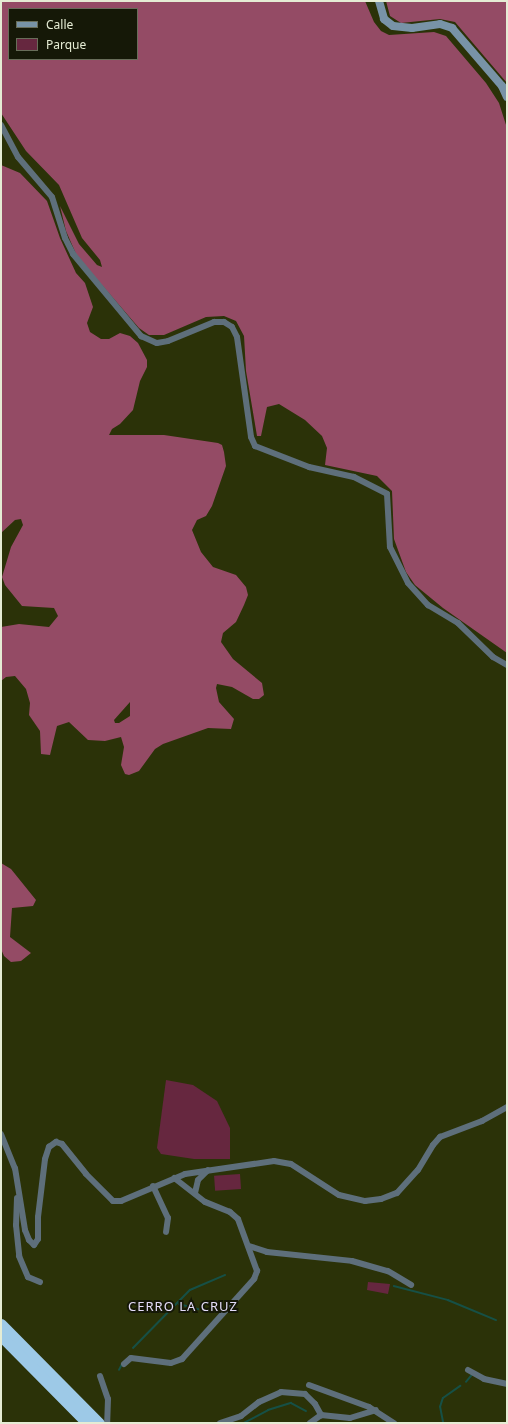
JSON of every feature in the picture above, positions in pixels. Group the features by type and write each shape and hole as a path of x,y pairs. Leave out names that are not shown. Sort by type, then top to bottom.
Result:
{"highway":[{"path":"1,1324 99,1423"},
{"path":"1,1336 87,1423"}],"main road":[{"path":"379,1 381,16 393,26 412,28 440,24 452,28 502,86 507,97"}],"street":[{"path":"1,125 18,158 52,197 73,254 141,336 157,343 168,341 214,322 229,324 237,337 251,437 255,446 309,467 360,479 387,494 390,547 408,583 428,605 458,623 493,657 507,664"},
{"path":"1,1134 15,1168 25,1230 29,1240 34,1245 38,1239 38,1216 44,1167 52,1144 62,1144 86,1174 113,1201 121,1201 174,1178 208,1170 279,1161 291,1164 331,1191 346,1198 365,1201 381,1199 397,1193 415,1174 436,1140 507,1107"},
{"path":"195,1193 198,1180 208,1170"},
{"path":"124,1364 131,1358 171,1363 182,1359 254,1279 257,1268 238,1219 234,1215 205,1202 174,1178"},
{"path":"153,1186 168,1218 166,1232"},
{"path":"18,1194 15,1211 19,1256 28,1277 40,1282"},
{"path":"249,1246 267,1252 352,1261 388,1271 411,1285"},
{"path":"468,1370 484,1379 507,1384"},
{"path":"100,1376 108,1399 107,1423"},
{"path":"309,1385 376,1410 394,1423"},
{"path":"220,1423 241,1416 259,1402 280,1392 305,1394 315,1404 320,1415"},
{"path":"310,1423 320,1415 350,1418 376,1410"}],"green space":[{"path":"166,1080 193,1085 217,1101 230,1128 230,1159 194,1159 161,1154 157,1148"},
{"path":"240,1174 241,1189 215,1191 214,1176"},
{"path":"368,1282 390,1284 388,1294 367,1290"}],"shaded area":[{"path":"1,1 365,1 374,22 381,31 389,35 434,32 446,36 486,83 499,103 507,128 507,653 443,608 415,585 406,572 394,539 392,491 377,476 325,465 327,448 322,436 305,420 279,404 267,407 261,436 257,436 246,371 244,336 236,321 224,316 206,317 164,335 149,335 139,328 77,256 66,231 60,206 79,244 97,265 102,267 100,260 82,238 59,185 26,151 1,113"},
{"path":"386,1 507,1 507,83 455,22 440,19 401,23 390,16"},
{"path":"1,165 20,173 47,201 60,238 76,273 85,283 93,307 87,323 90,332 101,339 109,339 120,333 130,336 138,343 147,360 147,367 140,381 133,410 120,424 112,429 109,435 164,435 218,443 222,445 226,466 212,506 206,516 197,520 192,530 201,552 213,567 236,575 246,587 248,595 244,605 236,622 223,633 221,642 233,659 262,683 264,695 259,699 253,699 232,687 217,684 216,688 219,702 234,719 231,729 208,728 163,744 155,749 139,771 129,775 125,774 121,765 124,747 121,737 105,741 88,740 69,722 57,726 50,755 41,754 40,731 29,715 30,703 26,689 15,676 6,677 1,681 1,627 19,624 49,627 58,616 54,608 22,606 5,585 2,577 11,547 23,525 21,519 15,520 1,533","holes":["130,702 130,716 119,723 115,723 114,720"]},
{"path":"1,863 11,869 36,900 33,906 12,908 10,937 31,953 21,961 11,962 4,956 1,949"}],"waterway":[{"path":"133,1348 190,1290 225,1275"},
{"path":"394,1286 448,1300 496,1320"},
{"path":"179,1304 198,1309"},
{"path":"119,1370 122,1364"},
{"path":"466,1382 471,1376"},
{"path":"443,1422 440,1407 443,1398 460,1386"},
{"path":"244,1423 268,1410 291,1403 306,1411"}],"district":[{"name":"CERRO LA CRUZ","path":"183,1306"}]}
